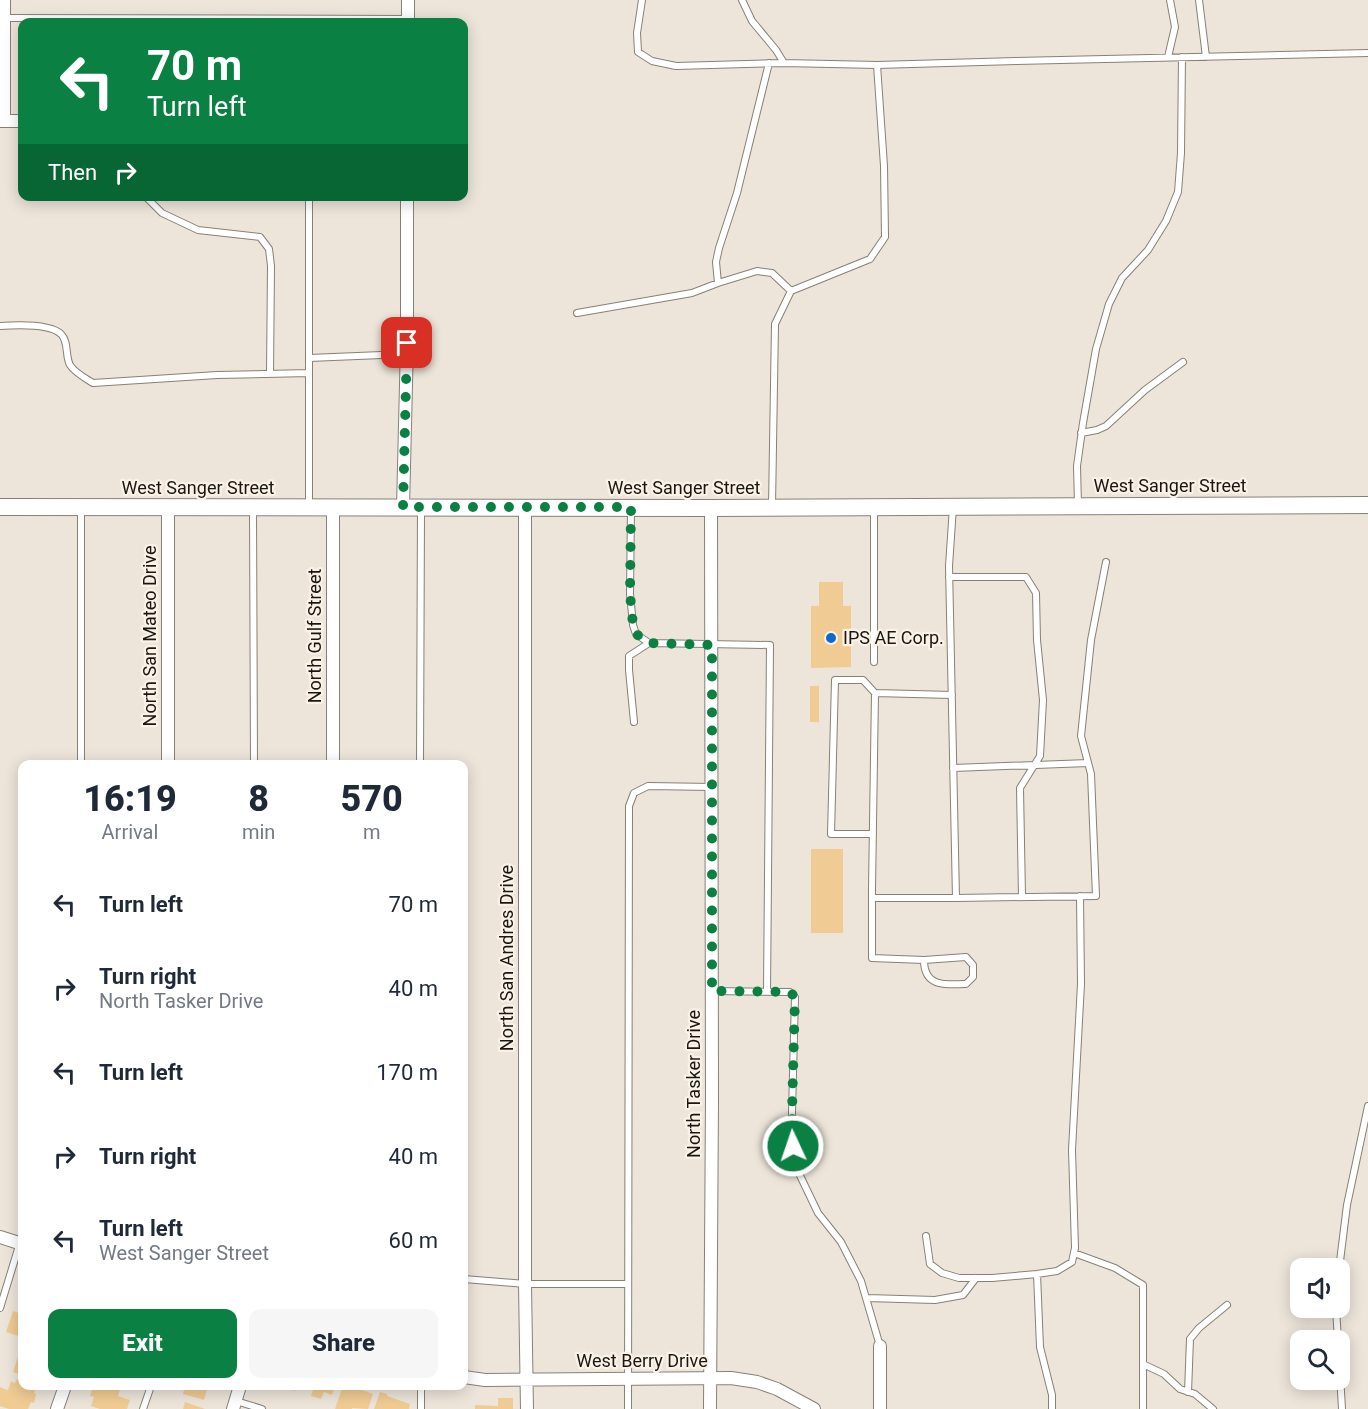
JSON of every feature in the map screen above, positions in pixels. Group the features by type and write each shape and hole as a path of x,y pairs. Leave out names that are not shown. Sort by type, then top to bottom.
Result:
{"main road":[{"name":"West Sanger Street","path":"0,507 1368,505"}],"street":[{"path":"4,0 2,121 18,121"},
{"path":"408,0 408,18"},
{"path":"403,507 407,201"},
{"name":"North San Mateo Drive","path":"168,507 168,760"},
{"name":"North Gulf Street","path":"333,507 333,760"},
{"name":"North San Andres Drive","path":"525,507 527,1409"},
{"name":"North Tasker Drive","path":"710,1409 711,507"},
{"path":"0,1237 18,1240"},
{"path":"880,1346 880,1409"},
{"name":"West Berry Drive","path":"468,1378 485,1380 731,1378 757,1382 777,1389 795,1404 814,1409"},
{"path":"57,1409 64,1390"},
{"path":"235,1405 239,1390"}],"lane":[{"path":"642,0 637,33 638,52 652,61 676,66 769,63 877,65 1368,53"},
{"path":"742,0 752,21 784,63"},
{"path":"1168,57 1175,27 1170,0"},
{"path":"1199,0 1206,57"},
{"path":"4,18 18,18"},
{"path":"1078,505 1077,465 1081,433 1096,349 1108,304 1122,278 1148,250 1166,221 1178,192 1181,153 1182,57"},
{"path":"718,283 716,262 718,248 738,193 769,63"},
{"path":"772,507 776,324 791,291 870,259 885,237 884,166 877,65"},
{"path":"151,201 162,213 198,230 260,237 269,249 271,266 270,374"},
{"path":"309,201 309,507"},
{"path":"577,313 692,293 757,271 771,273 791,291"},
{"path":"0,326 42,327 62,334 69,364 76,372 93,383 217,375 309,374"},
{"path":"309,358 406,354"},
{"path":"1081,433 1106,426 1145,390 1183,362"},
{"path":"953,506 949,577 956,898"},
{"path":"81,507 81,760"},
{"path":"253,507 254,760"},
{"path":"420,760 421,507"},
{"path":"631,507 630,594 636,634 649,643 770,645 767,992"},
{"path":"873,662 874,507"},
{"path":"872,898 1096,896 1091,774 1081,736 1091,640 1107,562"},
{"path":"949,577 1026,577 1036,593 1037,640 1043,700 1040,756 1020,788 1022,897"},
{"path":"634,722 628,669 629,656 649,643"},
{"path":"873,834 831,834 835,680 863,680 875,693 872,958 924,960 966,957 973,965 973,977 966,984 936,984 924,969 924,960"},
{"path":"875,693 952,695"},
{"path":"953,768 1088,763"},
{"path":"628,1409 629,806 634,793 648,786 712,787"},
{"path":"926,1236 930,1264 942,1273 959,1278 1037,1274 1057,1271 1072,1262 1075,1239 1072,1150 1081,984 1080,896"},
{"path":"712,991 790,992 795,997 792,1112 794,1163 818,1213 841,1242 861,1281 880,1346"},
{"path":"1340,1258 1347,1205 1368,1106"},
{"path":"0,1308 18,1253"},
{"path":"1074,1253 1115,1268 1143,1285 1143,1409"},
{"path":"1037,1274 1040,1347 1052,1395 1052,1409"},
{"path":"867,1298 935,1300 963,1295 976,1278"},
{"path":"468,1279 525,1284 628,1284"},
{"path":"1188,1392 1190,1339 1227,1305"},
{"path":"1143,1364 1164,1374 1180,1389 1195,1394 1213,1409"},
{"path":"143,1409 150,1390"},
{"path":"421,1390 421,1409"},
{"path":"1341,1390 1342,1409"},
{"path":"235,1405 261,1409"}],"building":[{"name":"IPS AE Corp.","path":"819,582 843,582 843,606 851,606 851,667 811,668 811,606 819,606"},
{"path":"810,686 819,686 819,722 810,722"},
{"path":"811,849 843,849 843,933 811,933"},
{"path":"13,1311 18,1313 18,1336 6,1332"},
{"path":"18,1356 18,1374 13,1372"},
{"path":"18,1379 18,1390 35,1390 34,1403 31,1402 28,1409 9,1409 0,1406 0,1387 8,1390 11,1381 15,1383"},
{"path":"92,1390 120,1390 118,1396 130,1400 127,1409 100,1409 91,1406 94,1397 90,1396"},
{"path":"184,1390 207,1390 204,1400 183,1394"},
{"path":"313,1390 334,1390 332,1395 324,1392 321,1399 311,1396"},
{"path":"342,1390 362,1390 373,1394 368,1409 335,1409"},
{"path":"380,1392 410,1404 409,1409 374,1409"},
{"path":"498,1398 513,1398 513,1409 475,1409 475,1405 498,1406"},
{"path":"185,1402 205,1409 183,1409"}],"place":[{"name":"IPS AE Corp.","path":"831,638"}],"route":[{"path":"407,343 403,507 631,507 630,594 636,634 649,643 712,645 712,991 790,992 795,997 793,1146"}]}
